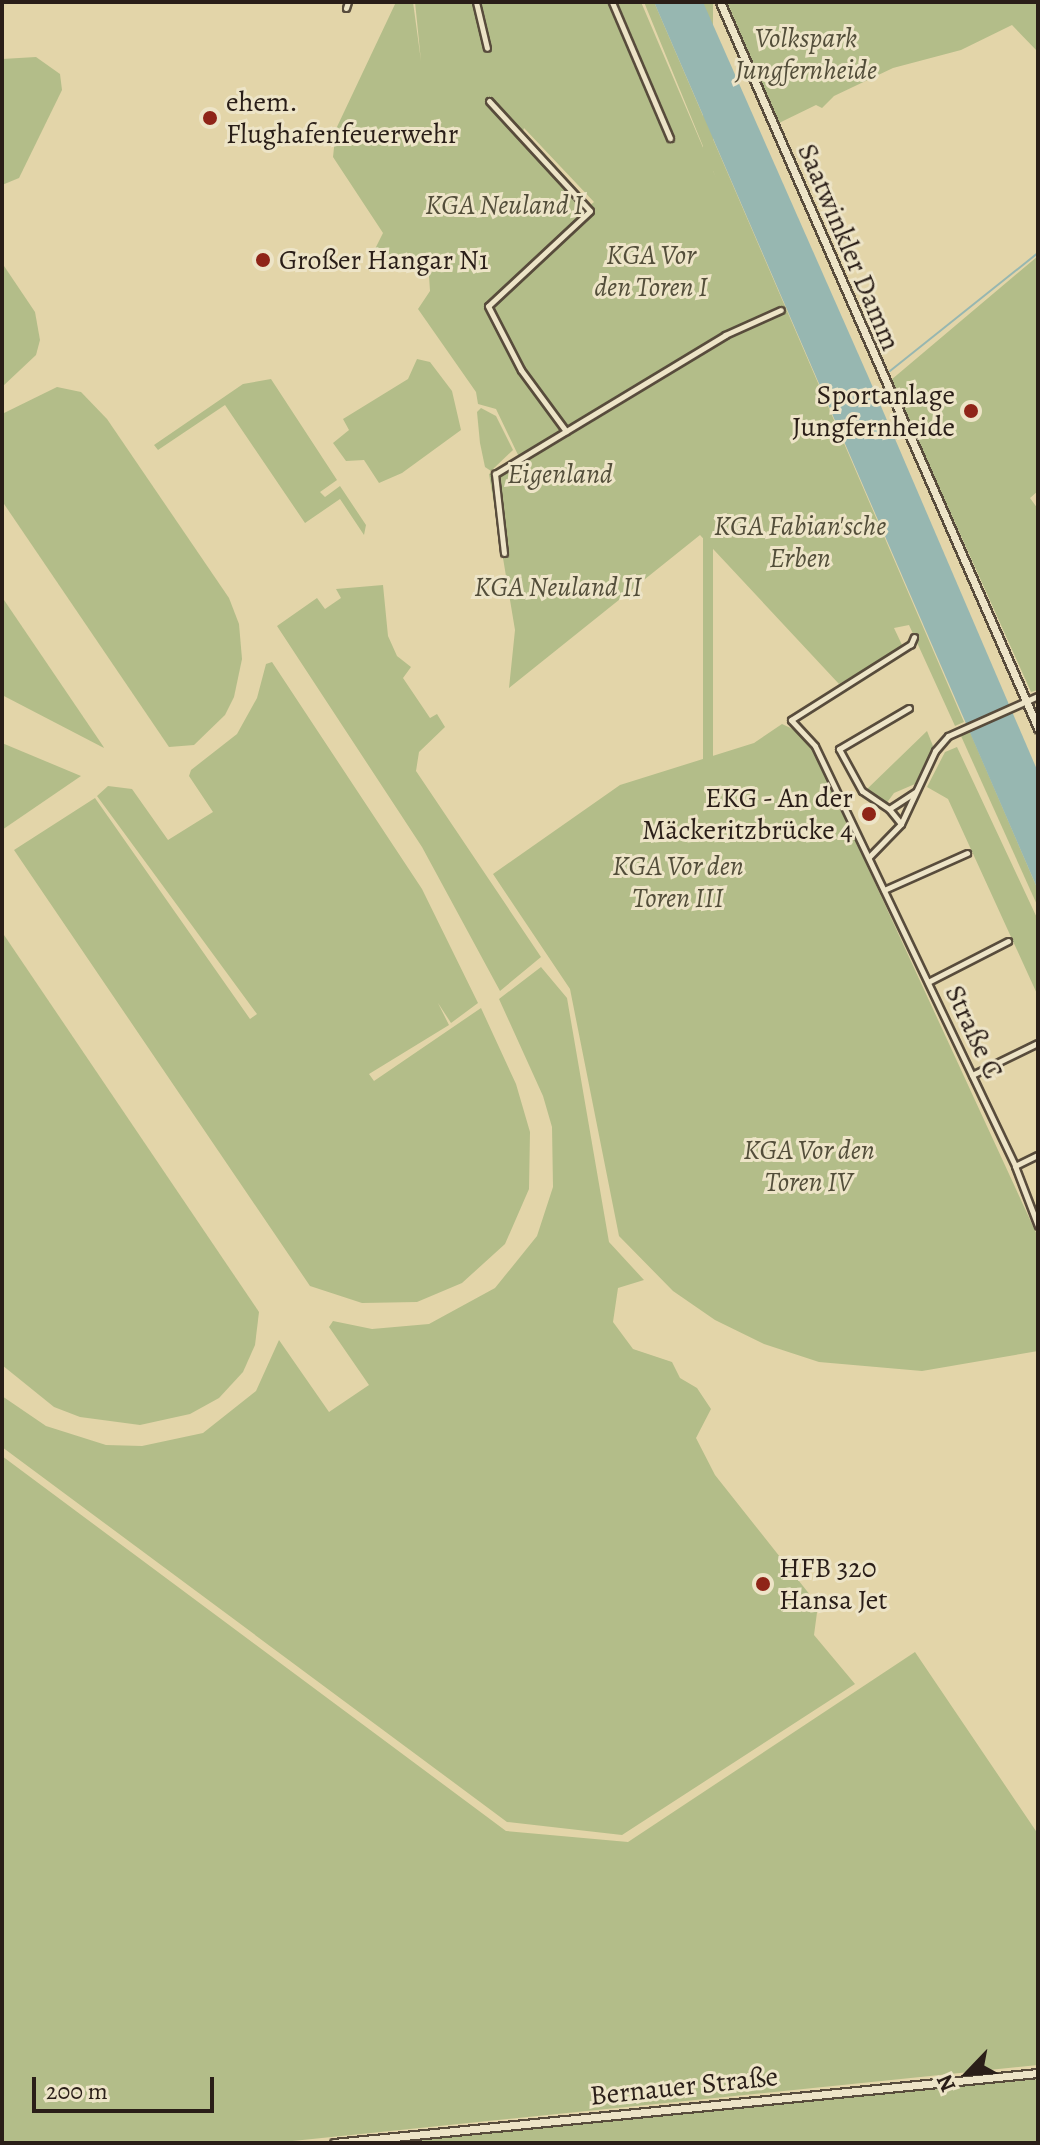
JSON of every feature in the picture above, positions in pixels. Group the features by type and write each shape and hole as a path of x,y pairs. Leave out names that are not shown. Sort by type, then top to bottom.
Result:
{"main road":[{"name":"Saatwinkler Damm","path":"720,2 1023,703 1038,728"},
{"name":"Bernauer Straße","path":"334,2143 1038,2073"}],"street":[{"path":"476,2 487,48"},
{"path":"613,4 670,138"},
{"path":"489,101 590,211 488,306 521,370 566,431"},
{"path":"504,553 495,474 725,335 781,310"},
{"name":"Straße C","path":"914,637 911,644 791,720 815,746 1015,1166 1038,1226"},
{"path":"869,857 901,824 935,751 958,731 1038,696"},
{"path":"901,824 889,809 862,791 839,749 909,708"},
{"path":"889,809 894,801 916,791"},
{"path":"884,890 967,853"},
{"path":"928,982 1008,941"},
{"path":"972,1075 1038,1043"},
{"path":"1015,1166 1038,1155"}],"green space":[{"path":"396,2 413,2 421,61 415,2 641,2 716,178 644,2 654,2 964,722 955,726 909,625 894,628 903,647 839,684 700,535 509,688 515,630 489,474 519,457 496,409 478,404 476,392 418,309 430,291 429,276 414,264 385,263 374,251 383,233 333,157 336,129","holes":["488,104 522,135 524,128 594,202 588,207"]},
{"path":"703,2 713,2 713,767 703,767"},
{"name":"Volkspark Jungfernheide","path":"727,2 1038,2 1038,52 1012,25 961,50 893,68 834,96 822,108 816,105 779,123"},
{"path":"36,57 60,74 62,90 19,178 2,185 2,59"},
{"name":"Sportanlage Jungfernheide","path":"1038,256 1038,491 1030,498 1038,509 1038,690 1031,692 891,380"},
{"path":"2,263 35,312 40,340 36,355 2,387"},
{"path":"417,359 430,362 452,391 461,430 402,473 379,483 364,460 346,461 333,443 349,430 343,419 408,379"},
{"path":"271,379 337,480 320,492 325,497 340,486 366,525 364,535 340,499 305,523 225,405 158,450 154,445 243,384"},
{"path":"57,387 81,392 107,419 229,598 239,624 242,659 234,697 225,715 194,745 169,747 2,501 2,414"},
{"path":"481,408 496,416 513,450 491,471 485,467 480,443 477,412"},
{"path":"383,585 388,636 397,656 411,667 403,678 430,718 437,714 445,727 419,752 416,771 541,957 500,991 422,847 277,626 317,598 325,609 341,598 336,589"},
{"path":"2,597 103,746 104,748 2,695"},
{"path":"272,662 422,889 478,1003 451,1023 438,1003 449,1025 369,1074 374,1081 481,1008 516,1084 530,1132 529,1189 505,1244 462,1283 417,1302 362,1303 310,1286 14,850 95,798 250,1019 257,1014 97,796 108,786 132,789 168,840 213,812 189,776 191,770 237,734 257,698 266,664"},
{"name":"KGA Vor den Toren IV","path":"782,724 797,731 816,755 1038,1237 1038,1351 922,1371 819,1362 764,1344 715,1320 673,1291 619,1236 570,989 493,874 620,785 754,743"},
{"path":"927,731 933,746 915,784 894,793 886,804 865,791"},
{"path":"970,732 1038,890 1038,907 961,736"},
{"path":"2,743 81,776 2,830"},
{"path":"957,747 1038,920 1038,996 948,799 927,787 945,752"},
{"path":"2,932 259,1312 255,1345 243,1372 219,1398 190,1414 140,1425 80,1417 54,1407 2,1365"},
{"path":"541,967 567,998 609,1242 644,1280 618,1288 613,1322 633,1349 672,1362 680,1378 697,1388 711,1409 696,1438 715,1475 818,1605 814,1635 855,1684 622,1835 507,1822 2,1447 2,1396 46,1426 106,1445 142,1446 203,1433 256,1391 279,1340 329,1412 369,1385 329,1327 333,1321 372,1329 429,1324 495,1288 537,1236 553,1187 552,1127 543,1096 499,999"},
{"path":"2,1456 506,1831 628,1842 915,1652 1038,1834 1038,2065 273,2143 2,2143"},
{"path":"1038,2079 1038,2143 390,2143 740,2107"}],"water":[{"path":"654,2 703,2 868,376 1038,772 1038,890"}],"waterway":[{"path":"890,371 1038,253"}],"place":[{"name":"ehem. Flughafenfeuerwehr","path":"210,118"},
{"name":"Großer Hangar N1","path":"263,260"},
{"name":"Sportanlage Jungfernheide","path":"971,411"},
{"name":"EKG - An der Mäckeritzbrücke 4","path":"869,814"},
{"name":"HFB 320 Hansa Jet","path":"763,1584"}],"park label":[{"name":"KGA Neuland I","path":"504,205"},
{"name":"KGA Vor den Toren I","path":"651,271"},
{"name":"Eigenland","path":"560,474"},
{"name":"KGA Fabian'sche Erben","path":"800,542"},
{"name":"KGA Neuland II","path":"558,587"},
{"name":"KGA Vor den Toren III","path":"678,882"}]}
